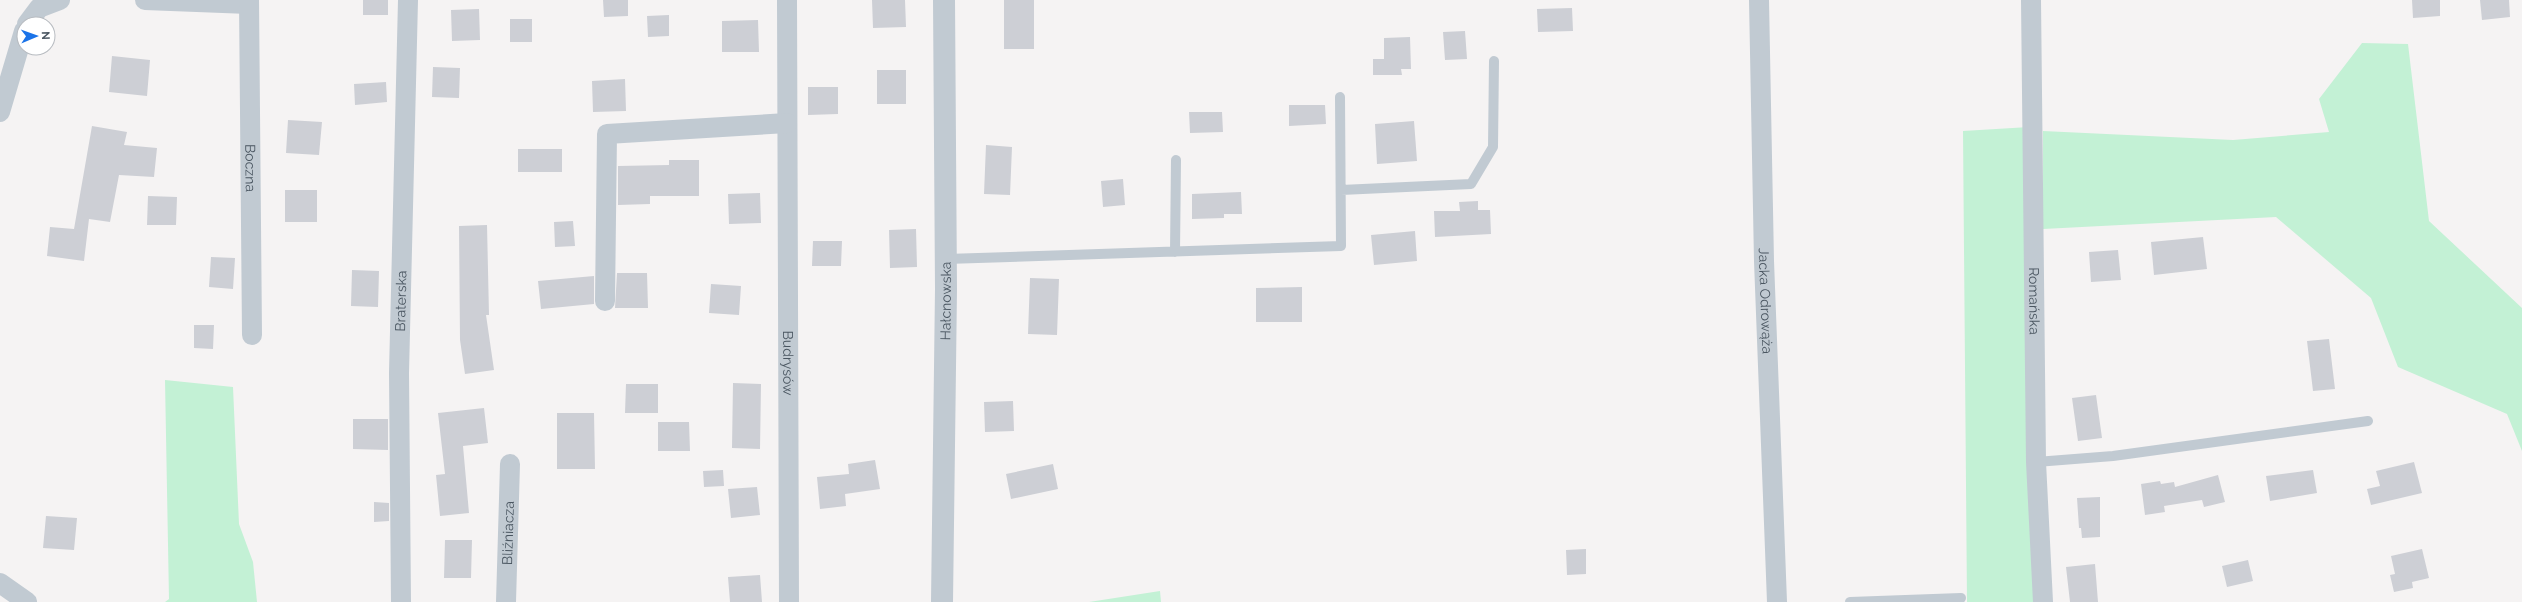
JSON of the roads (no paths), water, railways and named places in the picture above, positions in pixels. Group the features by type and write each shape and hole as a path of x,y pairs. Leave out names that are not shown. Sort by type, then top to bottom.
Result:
{"street":[{"path":"33,16 39,8 60,0"},
{"path":"145,0 249,2"},
{"name":"Braterska","path":"401,602 399,373 408,0"},
{"name":"Budrysów","path":"787,0 789,602"},
{"name":"Hałcnowska","path":"942,602 946,259 944,0"},
{"name":"Jacka Odrowąża","path":"1759,0 1764,261 1777,602"},
{"name":"Romańska","path":"2031,0 2036,462 2043,602"},
{"name":"Boczna","path":"249,2 252,336"},
{"path":"0,112 17,56"},
{"path":"605,301 606,134 787,123"},
{"name":"Bliźniacza","path":"506,602 510,464"},
{"path":"0,583 27,602"}],"lane":[{"path":"1340,190 1471,184 1493,147 1494,61"},
{"path":"946,259 1341,246 1340,97"},
{"path":"1176,160 1176,252"},
{"path":"2036,462 2113,456 2368,421"},
{"path":"1850,602 1961,598"}]}
